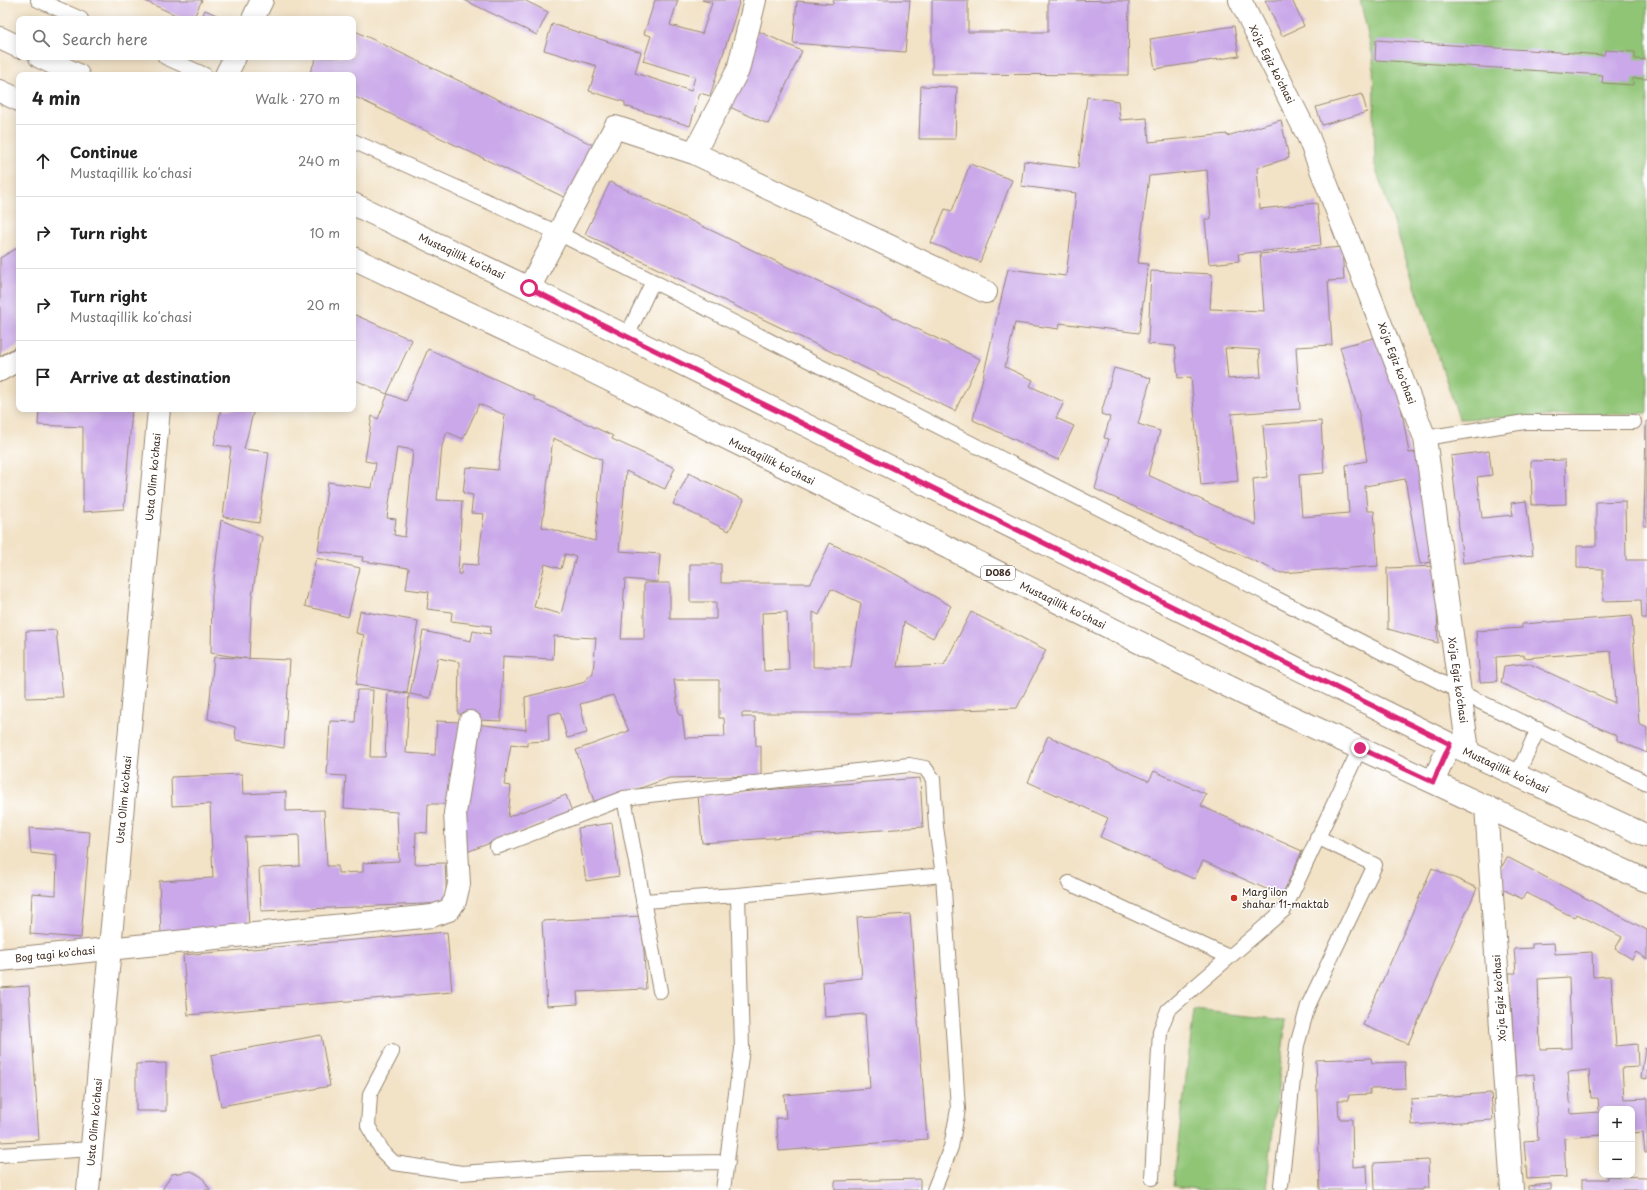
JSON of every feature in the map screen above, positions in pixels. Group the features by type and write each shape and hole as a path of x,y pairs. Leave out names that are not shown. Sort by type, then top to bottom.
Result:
{"street":[{"path":"254,16 262,0"},
{"path":"694,153 738,70 755,0"},
{"name":"Xoʻja Egiz ko'chasi","path":"1240,0 1308,136 1425,438 1460,692 1459,748"},
{"path":"0,38 16,46"},
{"path":"46,60 72,72"},
{"path":"228,72 234,60"},
{"path":"0,91 16,99"},
{"path":"529,288 615,127 694,153 986,292"},
{"name":"Mustaqillik koʻchasi","path":"356,205 627,336 1459,748 1647,836"},
{"name":"Mustaqillik koʻchasi","path":"356,259 579,365 1270,707 1647,881"},
{"path":"0,370 16,361"},
{"name":"Usta Olim ko'chasi","path":"88,1190 159,412"},
{"name":"Bog tagi koʻchasi","path":"0,960 432,916 449,910 456,901 459,884 455,813 470,722"},
{"path":"1433,782 1459,748"},
{"name":"Xoʻja Egiz ko'chasi","path":"1486,806 1512,1190"}],"lane":[{"path":"38,0 74,16"},
{"path":"172,60 199,72"},
{"path":"356,142 558,233 1460,692 1647,783"},
{"path":"627,336 653,281"},
{"path":"1425,438 1525,422 1634,422"},
{"path":"1517,774 1538,729"},
{"path":"1152,1178 1160,1031 1168,1010 1284,910 1360,748"},
{"path":"497,847 624,798 909,765 925,768 933,779 936,827 943,875 958,1108 951,1147 934,1190"},
{"path":"624,798 660,991"},
{"path":"1281,1185 1299,1038 1308,1006 1375,864 1317,837"},
{"path":"643,902 738,895 943,875"},
{"path":"1069,883 1229,957"},
{"path":"723,1190 728,1162 742,1049 738,895"},
{"path":"392,1052 370,1094 368,1126 383,1152 394,1163 462,1173 583,1164 728,1162"},
{"path":"0,1155 92,1149"}],"green space":[{"path":"1360,0 1647,0 1647,413 1459,419 1375,166 1373,57"},
{"path":"1194,1010 1286,1020 1266,1190 1202,1190 1173,1186"}],"building":[{"path":"143,0 202,0 194,16 178,16"},
{"path":"464,0 524,0 548,12 537,35"},
{"path":"655,0 678,0 670,25 702,34 712,3 702,0 740,0 710,96 700,93 690,126 625,106 625,102 589,91 597,66 544,50 552,24 641,52 635,73 691,91 695,77 643,61 651,36 644,34"},
{"path":"833,0 910,0 905,52 793,43 797,1 833,4"},
{"path":"932,0 968,0 968,32 1048,32 1048,0 1129,1 1128,75 932,74"},
{"path":"1265,0 1292,0 1304,26 1282,36"},
{"path":"205,10 219,16 202,16"},
{"path":"1234,26 1239,56 1155,69 1150,39"},
{"path":"356,31 593,145 568,199 356,97 356,72 310,72 316,60 356,60"},
{"path":"758,31 802,51 768,124 725,105"},
{"path":"1376,40 1604,55 1605,50 1635,52 1635,59 1647,60 1647,79 1633,78 1633,85 1602,83 1603,75 1375,60"},
{"path":"921,86 957,87 955,139 919,139"},
{"path":"1362,94 1367,112 1322,125 1316,107"},
{"path":"1087,97 1118,101 1120,120 1147,118 1149,142 1227,134 1227,136 1281,120 1289,158 1257,168 1260,209 1317,203 1321,245 1238,254 1239,261 1209,264 1205,219 1211,219 1207,170 1149,176 1138,263 1148,264 1139,333 1060,323 1059,329 1015,323 1005,367 1033,380 1030,386 1064,402 1056,418 1074,426 1058,460 973,420 1008,269 1066,276 1076,193 1021,186 1024,161 1078,168"},
{"path":"970,164 1012,180 980,262 931,243 945,209 952,211"},
{"path":"610,182 980,359 955,411 585,234"},
{"path":"1342,247 1344,280 1328,281 1332,345 1296,347 1300,409 1231,414 1238,481 1201,485 1191,377 1178,378 1175,346 1148,344 1151,271 1212,274 1210,309 1264,311 1260,254","holes":["1225,348 1259,350 1261,377 1228,379"]},
{"path":"16,249 16,347 0,356 0,258"},
{"path":"356,315 412,340 387,394 356,380"},
{"path":"1384,335 1404,405 1401,406 1409,453 1419,452 1438,561 1420,564 1405,479 1365,486 1367,511 1374,511 1378,566 1281,573 1095,489 1109,439 1104,438 1110,417 1101,414 1114,368 1151,378 1138,424 1160,431 1148,475 1256,525 1253,479 1267,477 1263,425 1321,421 1324,473 1299,475 1302,517 1349,513 1346,465 1367,461 1359,414 1340,347"},
{"path":"428,349 535,397 534,399 613,436 612,439 675,468 665,489 626,471 619,551 660,554 658,582 625,579 621,639 644,639 644,583 670,583 670,619 716,619 716,602 690,602 690,564 721,564 721,583 811,583 830,543 897,575 951,606 933,638 904,622 897,667 944,665 971,612 1046,650 1017,708 875,713 742,713 742,717 755,717 756,746 761,746 761,776 669,778 595,804 576,750 629,731 613,695 580,704 587,733 567,738 560,712 548,715 549,741 527,742 527,746 511,744 504,785 511,786 508,817 566,795 572,812 464,853 460,813 476,724 526,730 525,697 582,683 593,673 596,638 554,636 553,659 503,656 501,721 479,720 480,715 458,714 459,662 438,658 430,698 410,694 423,631 471,641 473,631 490,634 491,626 451,621 452,612 427,609 429,592 406,589 409,568 362,561 363,557 318,551 328,482 372,488 376,463 365,461 372,416 378,419 388,394 406,401","holes":["479,404 505,415 498,470 466,467 463,493 473,495 471,513 484,514 478,565 462,564 461,574 458,574 462,501 437,500 442,446 447,432 463,439","553,438 602,460 595,541 542,527","397,447 413,450 405,537 394,535 396,519 387,518","565,554 576,556 561,614 534,607 545,564 561,569","831,589 861,603 851,667 813,667 813,612 819,615","787,612 789,670 764,671 762,613","674,680 719,680 719,718 724,718 725,737 685,738 682,715 679,715"]},
{"path":"39,412 132,412 124,509 83,512 83,427 38,425"},
{"path":"220,412 253,412 244,449 269,452 259,523 223,517 231,447 214,445"},
{"path":"1646,421 1647,526 1644,526"},
{"path":"1489,451 1492,475 1477,477 1482,518 1513,515 1511,503 1526,501 1533,555 1463,563 1451,456"},
{"path":"1565,460 1566,504 1532,505 1531,461"},
{"path":"689,473 744,500 729,531 673,504"},
{"path":"1625,501 1626,560 1647,560 1647,618 1642,618 1641,600 1603,601 1603,569 1577,568 1577,546 1596,546 1596,502"},
{"path":"221,520 262,537 252,596 249,659 211,653 212,595"},
{"path":"316,558 360,568 348,617 305,606"},
{"path":"1436,566 1438,643 1388,629 1387,568"},
{"path":"360,611 418,621 407,693 356,685 364,635 356,633"},
{"path":"1632,616 1639,724 1647,728 1647,753 1617,740 1617,736 1501,683 1504,666 1528,663 1615,703 1611,651 1524,658 1524,655 1496,657 1497,681 1480,682 1476,631 1522,628 1522,624"},
{"path":"56,630 63,697 26,698 26,631"},
{"path":"214,657 290,660 284,748 236,740 235,727 208,719"},
{"path":"357,690 373,690 370,757 385,757 388,692 409,694 406,753 435,755 437,721 460,722 451,804 428,804 427,833 416,832 415,864 445,863 447,903 261,911 259,868 300,866 299,835 245,837 249,929 161,933 159,881 213,878 210,804 172,806 171,777 242,774 243,794 286,792 286,811 324,810 327,866 338,866 338,873 363,872 363,863 399,861 397,812 344,808 346,776 327,775 330,721 355,722"},
{"path":"1048,736 1149,781 1154,771 1206,794 1201,806 1302,851 1282,896 1203,861 1194,879 1100,837 1108,818 1028,782"},
{"path":"920,778 923,827 702,843 698,795"},
{"path":"612,823 619,876 586,881 578,828"},
{"path":"29,828 90,832 81,938 30,934 32,893 56,895 57,856 31,853"},
{"path":"1507,857 1647,930 1647,959 1636,952 1632,959 1615,949 1622,937 1577,914 1575,918 1526,893 1522,899 1493,884"},
{"path":"1432,868 1477,888 1408,1044 1363,1025"},
{"path":"910,914 927,1139 779,1151 776,1118 786,1118 784,1095 870,1088 865,1014 825,1017 823,982 862,978 857,917"},
{"path":"642,916 646,989 577,992 578,1004 547,1006 542,921"},
{"path":"447,932 452,992 188,1015 183,955"},
{"path":"1554,943 1555,954 1592,952 1593,977 1611,976 1616,1046 1637,1044 1638,1067 1622,1068 1624,1099 1647,1098 1647,1153 1645,1153 1643,1132 1635,1133 1635,1106 1599,1106 1599,1112 1599,1135 1564,1138 1566,1177 1527,1179 1524,1141 1538,1140 1534,1074 1516,1076 1509,973 1516,973 1514,949 1532,948 1532,944","holes":["1569,977 1571,1048 1540,1049 1538,979","1589,1070 1591,1098 1598,1098 1599,1112 1571,1114 1568,1072"]},
{"path":"29,986 39,1140 0,1142 0,988"},
{"path":"321,1035 330,1086 221,1106 211,1055"},
{"path":"1645,1048 1647,1049 1647,1079 1641,1078"},
{"path":"1371,1058 1372,1063 1405,1062 1406,1088 1370,1089 1370,1094 1349,1095 1348,1100 1338,1100 1339,1119 1352,1119 1353,1167 1367,1166 1368,1190 1320,1190 1316,1060"},
{"path":"166,1063 166,1111 136,1111 136,1064"},
{"path":"1491,1093 1493,1120 1412,1125 1411,1099"},
{"path":"1428,1160 1429,1188 1423,1188 1423,1190 1375,1190 1374,1163"},
{"path":"191,1171 202,1177 210,1190 162,1190 172,1174"},
{"path":"1647,1177 1647,1190 1582,1190 1582,1179"},
{"path":"920,1179 920,1190 835,1190 835,1181"},
{"path":"1551,1184 1551,1190 1528,1190 1528,1186"}],"place":[{"name":"Marg'ilon shahar 11-maktab","path":"1234,898"}],"route":[{"path":"529,288 1450,744 1433,782 1360,748"}]}
